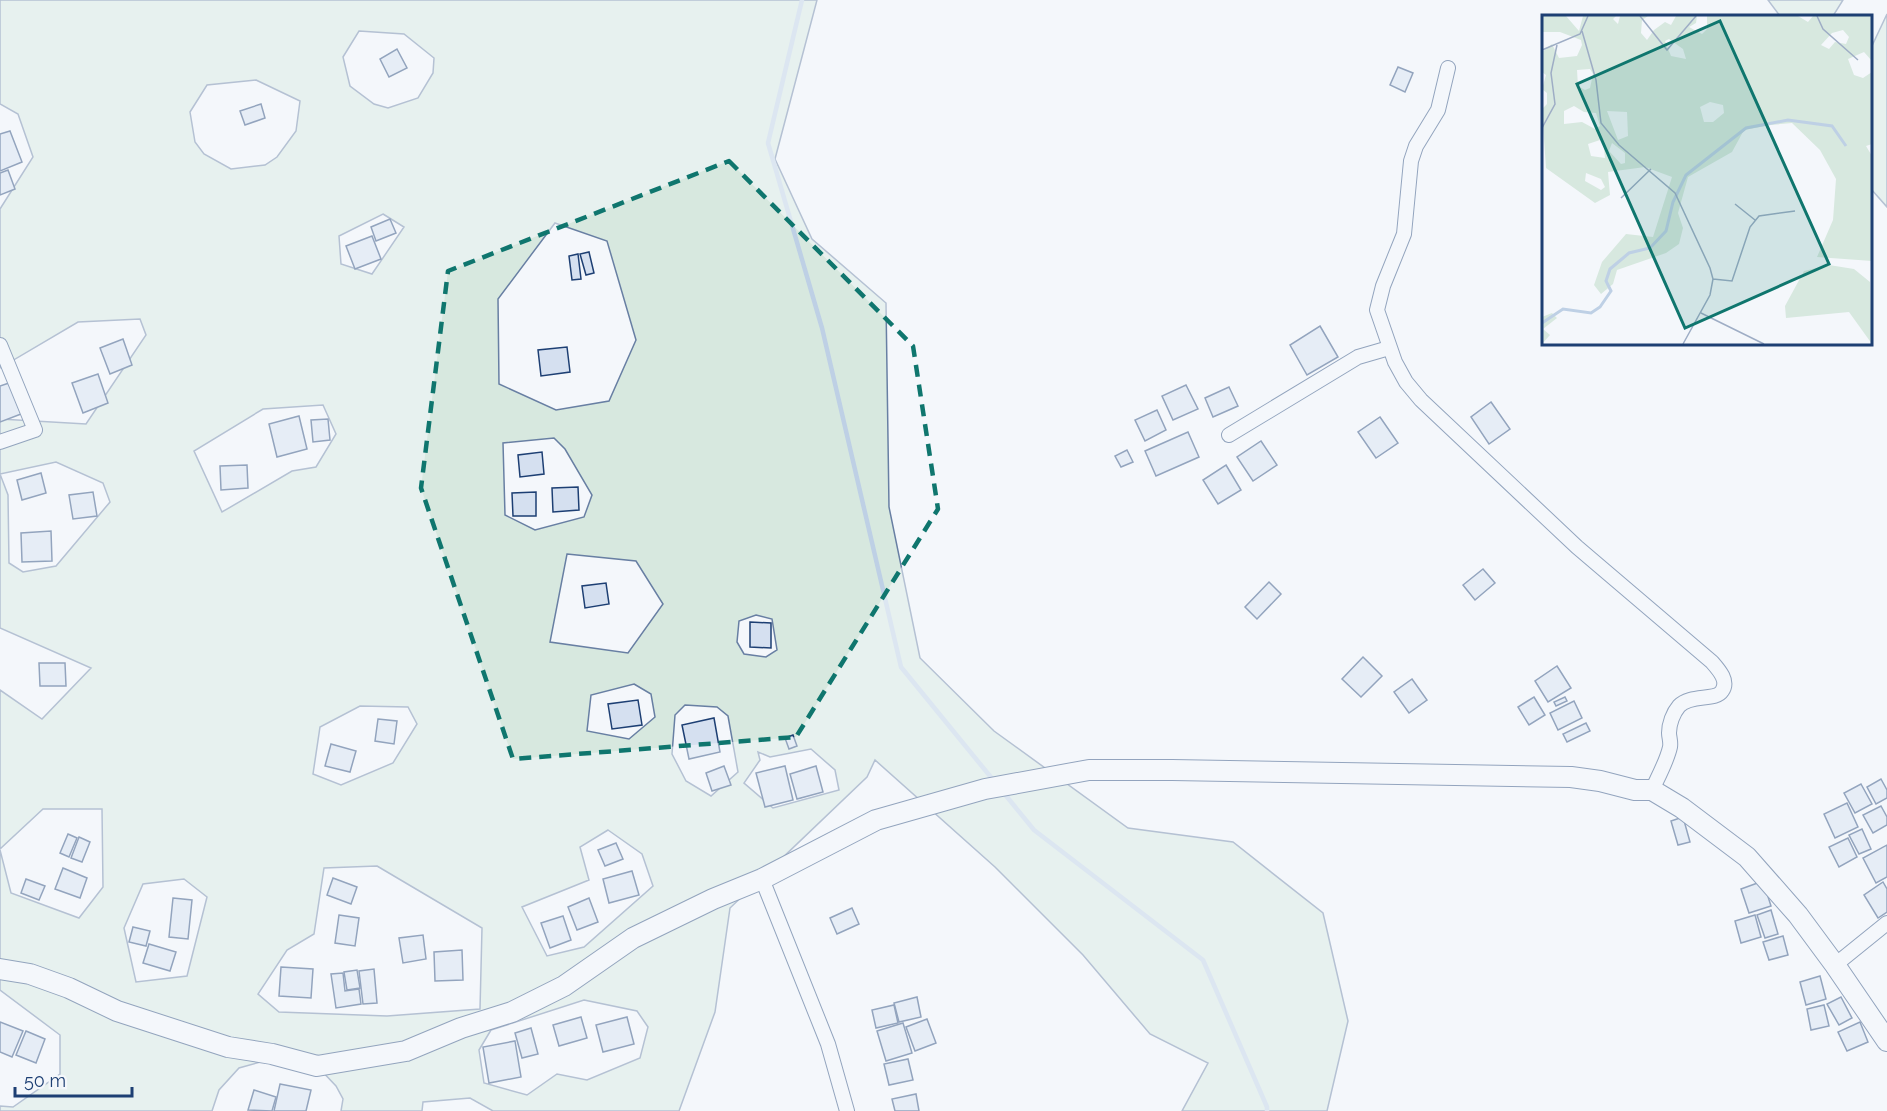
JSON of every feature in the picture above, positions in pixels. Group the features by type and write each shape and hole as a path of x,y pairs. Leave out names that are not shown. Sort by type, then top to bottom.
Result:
{"street":[{"path":"1448,68 1438,110 1416,146 1411,161 1404,234 1383,286 1377,310 1389,348 1406,382 1421,400 1569,540 1712,662 1720,672 1725,682 1719,694 1688,699 1679,706 1671,720 1669,734 1671,745 1652,790"},
{"path":"0,345 35,430 0,442"},
{"path":"1229,435 1358,357 1389,348"},
{"path":"0,969 30,974 69,988 117,1011 228,1047 272,1054 317,1066 406,1051 461,1028 512,1012 564,986 633,938 713,899 762,879 876,820 985,789 1089,771 1172,770 1571,777 1600,781 1635,790 1652,790 1682,808 1747,857 1792,908 1835,964 1887,1041"},
{"path":"762,879 828,1044 847,1111"},
{"path":"1835,964 1887,923"}],"highlighted area":[{"path":"729,161 913,346 938,509 796,737 513,759 421,488 448,271"}],"shaded area":[{"path":"0,0 817,0 775,159 812,239 886,303 889,507 920,658 994,731 1128,828 1233,842 1323,913 1348,1021 1327,1111 1182,1111 1208,1063 1150,1034 1083,955 995,867 875,760 867,777 730,908 715,1012 679,1111 493,1111 470,1098 423,1102 422,1111 341,1111 343,1099 336,1086 317,1066 271,1059 239,1068 219,1090 212,1111 0,1111 0,1106 13,1107 60,1074 60,1035 0,990 0,850 11,893 79,918 103,887 102,809 43,809 0,849 0,690 42,719 91,668 0,628 0,474 0,419 86,424 146,335 140,319 78,322 0,368 0,209 33,157 18,114 0,104","holes":["359,31 404,34 434,58 433,73 418,98 388,108 374,104 350,86 343,57","256,80 300,101 296,131 277,157 265,165 231,169 204,154 195,142 190,112 207,85","383,214 404,227 372,274 341,264 339,236","555,223 607,241 636,340 609,401 556,410 499,384 498,299","323,405 336,434 316,467 292,471 222,512 194,451 263,409","554,438 565,449 592,495 584,517 535,530 505,515 503,443","56,462 103,483 110,502 56,566 23,572 9,563 8,495 0,474","567,554 636,561 663,604 628,653 550,642","756,615 772,619 777,650 766,657 744,654 737,642 739,621","634,684 651,694 655,717 629,739 587,731 591,695","685,705 717,707 728,716 738,772 711,796 686,781 672,754 675,715","360,706 408,707 417,724 393,763 341,785 313,774 320,727","811,749 835,770 839,790 773,808 744,783 760,760 758,752 770,757","608,830 642,854 653,886 584,947 547,956 522,907 589,880 580,847","377,866 482,928 480,1009 387,1016 279,1012 258,994 287,950 314,934 324,868","184,879 207,897 187,976 136,982 124,928 143,884","584,1000 637,1011 648,1027 640,1058 587,1080 557,1074 527,1095 484,1083 479,1050 491,1030"]},
{"path":"1768,0 1843,0 1834,15 1779,15"},
{"path":"1887,14 1887,207 1872,190 1872,46"}],"building":[{"path":"397,49 407,68 389,77 380,59"},
{"path":"1398,67 1413,73 1405,92 1390,85"},
{"path":"261,104 265,118 245,125 240,111"},
{"path":"10,131 22,162 0,171 0,134"},
{"path":"8,170 15,189 0,195 0,173"},
{"path":"390,219 396,233 376,241 371,227"},
{"path":"372,236 381,259 355,269 346,246"},
{"path":"589,252 594,273 586,275 580,254"},
{"path":"578,254 581,279 572,280 569,256"},
{"path":"1320,326 1338,357 1307,375 1290,345"},
{"path":"123,339 132,365 110,374 100,348"},
{"path":"567,347 570,372 541,376 538,350"},
{"path":"98,374 108,403 83,413 72,383"},
{"path":"9,383 21,414 0,422 0,386"},
{"path":"1186,385 1198,409 1173,420 1162,396"},
{"path":"1229,387 1238,406 1213,417 1205,398"},
{"path":"1491,402 1510,429 1489,444 1471,417"},
{"path":"1157,410 1166,430 1145,441 1135,420"},
{"path":"299,416 307,449 277,457 269,424"},
{"path":"1380,417 1398,443 1376,458 1358,432"},
{"path":"328,419 330,440 313,442 311,420"},
{"path":"1188,432 1199,457 1156,476 1145,451"},
{"path":"1261,441 1277,465 1253,481 1237,457"},
{"path":"1127,450 1133,462 1121,467 1115,456"},
{"path":"542,452 544,474 520,477 518,455"},
{"path":"247,465 248,488 221,490 220,466"},
{"path":"1226,465 1241,490 1218,504 1203,480"},
{"path":"41,473 46,493 22,500 17,480"},
{"path":"578,487 579,510 553,512 552,488"},
{"path":"93,492 97,516 73,519 69,495"},
{"path":"536,492 536,516 513,516 512,493"},
{"path":"51,531 52,561 22,562 21,533"},
{"path":"1483,569 1495,583 1475,600 1463,585"},
{"path":"1269,582 1281,594 1257,619 1245,607"},
{"path":"606,583 609,604 585,608 582,586"},
{"path":"750,622 771,623 771,648 750,647"},
{"path":"1363,657 1382,676 1361,697 1342,679"},
{"path":"39,663 65,663 66,686 40,686"},
{"path":"1557,666 1571,688 1548,702 1535,681"},
{"path":"1412,679 1427,700 1409,713 1394,692"},
{"path":"1534,697 1545,715 1529,725 1518,707"},
{"path":"1565,697 1567,701 1556,706 1554,702"},
{"path":"638,700 642,725 612,729 608,704"},
{"path":"1574,701 1582,718 1558,730 1550,713"},
{"path":"714,718 720,752 689,759 682,725"},
{"path":"378,719 397,721 394,744 375,741"},
{"path":"1586,723 1590,731 1567,742 1563,734"},
{"path":"793,735 797,746 789,749 785,738"},
{"path":"331,744 356,751 350,772 325,766"},
{"path":"724,766 731,785 712,791 706,773"},
{"path":"785,766 793,800 765,807 756,773"},
{"path":"816,766 823,792 797,799 790,774"},
{"path":"1881,779 1887,790 1887,798 1876,804 1867,787"},
{"path":"1861,784 1872,804 1855,813 1844,793"},
{"path":"1847,803 1858,827 1835,838 1824,814"},
{"path":"1881,806 1887,817 1887,825 1873,833 1863,815"},
{"path":"1683,817 1690,842 1678,845 1671,821"},
{"path":"1862,829 1871,849 1859,854 1849,835"},
{"path":"68,834 77,838 69,857 60,853"},
{"path":"79,837 90,842 82,862 71,858"},
{"path":"1848,838 1857,857 1839,867 1829,847"},
{"path":"616,843 623,859 605,866 598,850"},
{"path":"1887,845 1887,877 1876,883 1863,858"},
{"path":"63,868 87,878 80,898 55,889"},
{"path":"632,871 639,895 609,903 603,879"},
{"path":"333,878 357,887 351,904 327,895"},
{"path":"26,879 45,886 39,900 21,893"},
{"path":"1763,881 1771,906 1749,913 1741,889"},
{"path":"1883,882 1887,889 1887,912 1878,918 1864,895"},
{"path":"173,898 192,900 188,939 169,937"},
{"path":"589,898 598,922 577,930 568,907"},
{"path":"852,908 859,924 837,934 830,918"},
{"path":"1771,910 1778,934 1765,938 1757,915"},
{"path":"339,915 359,918 355,946 335,943"},
{"path":"1755,915 1761,937 1741,943 1735,921"},
{"path":"563,916 571,940 550,948 541,923"},
{"path":"133,927 150,931 146,946 129,942"},
{"path":"423,935 426,959 403,963 399,938"},
{"path":"1783,936 1788,955 1769,960 1763,942"},
{"path":"149,944 176,952 170,971 143,963"},
{"path":"462,950 463,980 435,981 434,952"},
{"path":"281,967 313,969 311,998 279,996"},
{"path":"374,969 377,1003 363,1004 359,971"},
{"path":"357,970 360,988 347,990 344,972"},
{"path":"343,973 345,991 359,989 361,1004 336,1008 331,974"},
{"path":"1820,976 1826,999 1806,1005 1800,982"},
{"path":"917,997 921,1017 899,1022 894,1003"},
{"path":"1841,997 1852,1018 1839,1025 1827,1004"},
{"path":"894,1005 898,1023 876,1028 872,1010"},
{"path":"1824,1005 1829,1026 1811,1030 1807,1009"},
{"path":"581,1017 587,1038 559,1046 553,1025"},
{"path":"627,1017 634,1044 603,1052 596,1025"},
{"path":"927,1019 936,1043 915,1051 906,1027"},
{"path":"0,1022 23,1031 12,1057 0,1052"},
{"path":"1860,1022 1868,1042 1847,1051 1838,1032"},
{"path":"903,1023 912,1053 886,1061 877,1031"},
{"path":"531,1028 538,1054 522,1058 515,1033"},
{"path":"26,1031 45,1039 36,1063 16,1055"},
{"path":"515,1041 521,1077 489,1083 483,1047"},
{"path":"908,1059 913,1080 889,1085 884,1064"},
{"path":"280,1084 311,1090 306,1111 274,1111"},
{"path":"254,1090 276,1097 272,1111 248,1110"},
{"path":"916,1094 919,1111 895,1111 892,1099"}],"waterway":[{"path":"802,0 768,143 822,328 901,667 994,781"},
{"path":"1003,792 1034,830 1203,960 1267,1111"}]}
